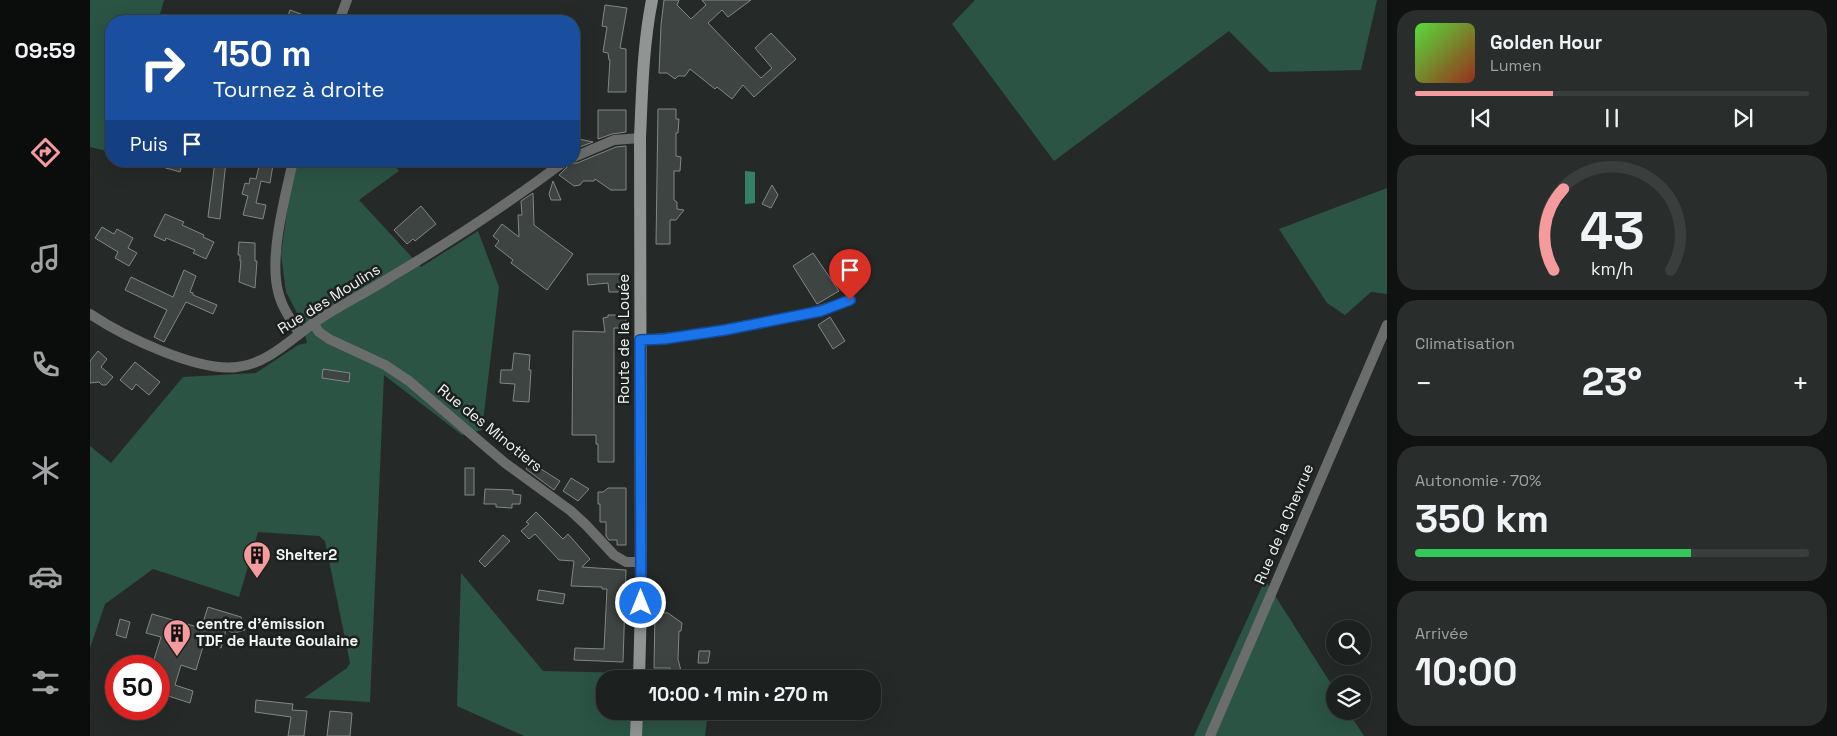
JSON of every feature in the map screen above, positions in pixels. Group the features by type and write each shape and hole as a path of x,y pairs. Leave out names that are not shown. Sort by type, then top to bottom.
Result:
{"main road":[{"name":"Route de la Louée","path":"638,670 641,562 640,138 643,68 652,0"},
{"path":"636,736 637,720"}],"street":[{"path":"341,15 347,0"},
{"path":"580,154 614,140 640,138"},
{"path":"292,167 279,232 275,278 278,293 285,309 299,332"},
{"name":"Rue des Moulins","path":"90,314 105,324 156,348 194,361 236,368 252,365 266,358 299,332 432,252 558,167"},
{"path":"640,340 664,339 725,330 821,311 850,300"},
{"name":"Rue des Minotiers","path":"313,324 319,332 329,339 384,365 409,381 505,463 571,512 586,525 614,556 626,562 641,562"},
{"name":"Rue de la Chevrue","path":"1210,736 1387,325"}],"shaded area":[{"path":"90,0 164,0 160,15 105,15 105,151 90,147"},
{"path":"975,0 1377,0 1361,70 1270,72 1229,31 1054,161 952,24"},
{"path":"296,167 396,167 399,171 359,200 421,267 478,231 499,287 482,430 462,435 384,375 370,702 304,698 347,668 350,663 325,541 319,536 258,532 239,597 153,569 105,604 90,648 90,446 111,463 183,377 256,373 298,345 307,343 302,322 286,292 281,254 290,190"},
{"path":"745,171 755,172 755,203 745,204"},
{"path":"1387,188 1387,294 1371,292 1345,315 1327,303 1279,229"},
{"path":"461,573 543,671 596,672 596,720 707,720 705,736 524,736 457,706"},
{"path":"1265,580 1326,676 1326,720 1354,720 1364,736 1194,736"}],"building":[{"path":"664,0 679,0 677,5 691,19 706,5 702,0 751,0 728,17 722,10 708,23 761,78 772,68 755,48 771,33 796,59 754,97 743,85 732,99 717,87 715,89 690,69 685,76 678,76 675,79 667,73 659,73"},
{"path":"605,5 627,8 620,48 626,49 626,92 608,92 610,60 608,53 603,52 607,27 602,26"},
{"path":"290,10 304,15 288,15"},
{"path":"658,109 676,109 676,119 679,119 678,133 676,133 676,156 681,157 680,171 674,171 674,200 677,202 677,209 684,210 676,220 670,220 670,244 656,244"},
{"path":"598,110 626,110 626,132 598,139"},
{"path":"580,139 593,142 580,147"},
{"path":"626,146 626,190 611,190 595,179 594,181 583,181 580,185 574,186 559,175 567,167 580,167 580,162 616,147"},
{"path":"162,167 181,167 180,172"},
{"path":"214,167 225,167 220,219 208,217"},
{"path":"259,167 273,167 270,183 261,181 256,203 266,205 263,219 243,215 248,196 242,194 245,183 249,184 250,178 256,179"},
{"path":"553,181 561,200 551,200 549,194"},
{"path":"772,185 778,195 771,208 762,204"},
{"path":"533,193 534,225 573,254 547,290 511,263 513,260 495,246 499,241 493,236 502,224 519,237 518,215 522,215 521,201"},
{"path":"421,206 436,224 415,241 413,239 407,244 394,230"},
{"path":"165,214 184,222 182,225 214,242 206,259 193,253 195,250 166,238 165,241 154,236"},
{"path":"102,227 114,234 117,229 133,238 128,248 137,253 129,266 115,258 118,252 95,238"},
{"path":"239,242 255,243 255,261 257,261 255,288 239,282 241,261 240,255 238,255"},
{"path":"813,253 839,291 817,304 793,266"},
{"path":"184,270 196,276 190,292 217,305 213,314 186,302 164,342 154,337 167,310 125,290 131,277 173,297"},
{"path":"587,274 626,274 626,292 609,292 608,283 588,285"},
{"path":"608,315 626,315 626,328 614,328 614,462 598,462 596,435 572,435 573,331 605,332 603,318 608,317"},
{"path":"830,317 845,341 833,349 818,325"},
{"path":"98,351 107,359 101,367 113,377 106,385 102,385 99,382 90,383 90,361"},
{"path":"514,353 530,355 529,402 513,401 515,384 500,383 501,370 512,370"},
{"path":"135,362 160,382 149,395 136,384 132,390 120,380"},
{"path":"323,369 350,373 349,382 322,378"},
{"path":"530,462 560,481 554,490 526,469"},
{"path":"465,468 474,468 474,495 465,495"},
{"path":"571,478 589,489 578,501 563,491"},
{"path":"608,488 626,488 626,545 617,545 617,540 609,540 606,536 606,522 600,522 598,492 603,492"},
{"path":"485,489 513,490 513,494 521,495 520,504 512,504 512,508 496,507 496,504 484,504"},
{"path":"536,512 563,539 568,534 590,559 582,567 626,570 623,662 574,660 575,648 604,649 607,589 602,589 602,587 571,586 574,561 559,560 535,534 529,539 521,531 529,524 526,522"},
{"path":"503,535 510,541 485,567 479,561"},
{"path":"539,590 565,594 563,604 537,600"},
{"name":"centre d'émission TDF de Haute Goulaine","path":"208,607 241,617 245,630 234,633 226,630 221,648 204,643 196,670 181,665 175,685 193,691 190,703 170,697 170,655 155,655 161,637 146,633 152,614 201,628"},
{"path":"655,612 668,613 682,623 681,631 679,631 678,659 681,670 654,668"},
{"path":"120,619 130,622 126,638 116,635"},
{"path":"699,651 710,651 708,663 698,663"},
{"path":"256,700 293,704 292,710 307,711 304,736 288,736 291,717 255,712"},
{"path":"330,711 352,713 350,736 327,736"}],"place":[{"name":"Shelter2","path":"257,579"},
{"name":"centre d'émission TDF de Haute Goulaine","path":"177,657"}],"route":[{"path":"641,603 640,340 664,339 725,330 821,311 850,300"}]}
